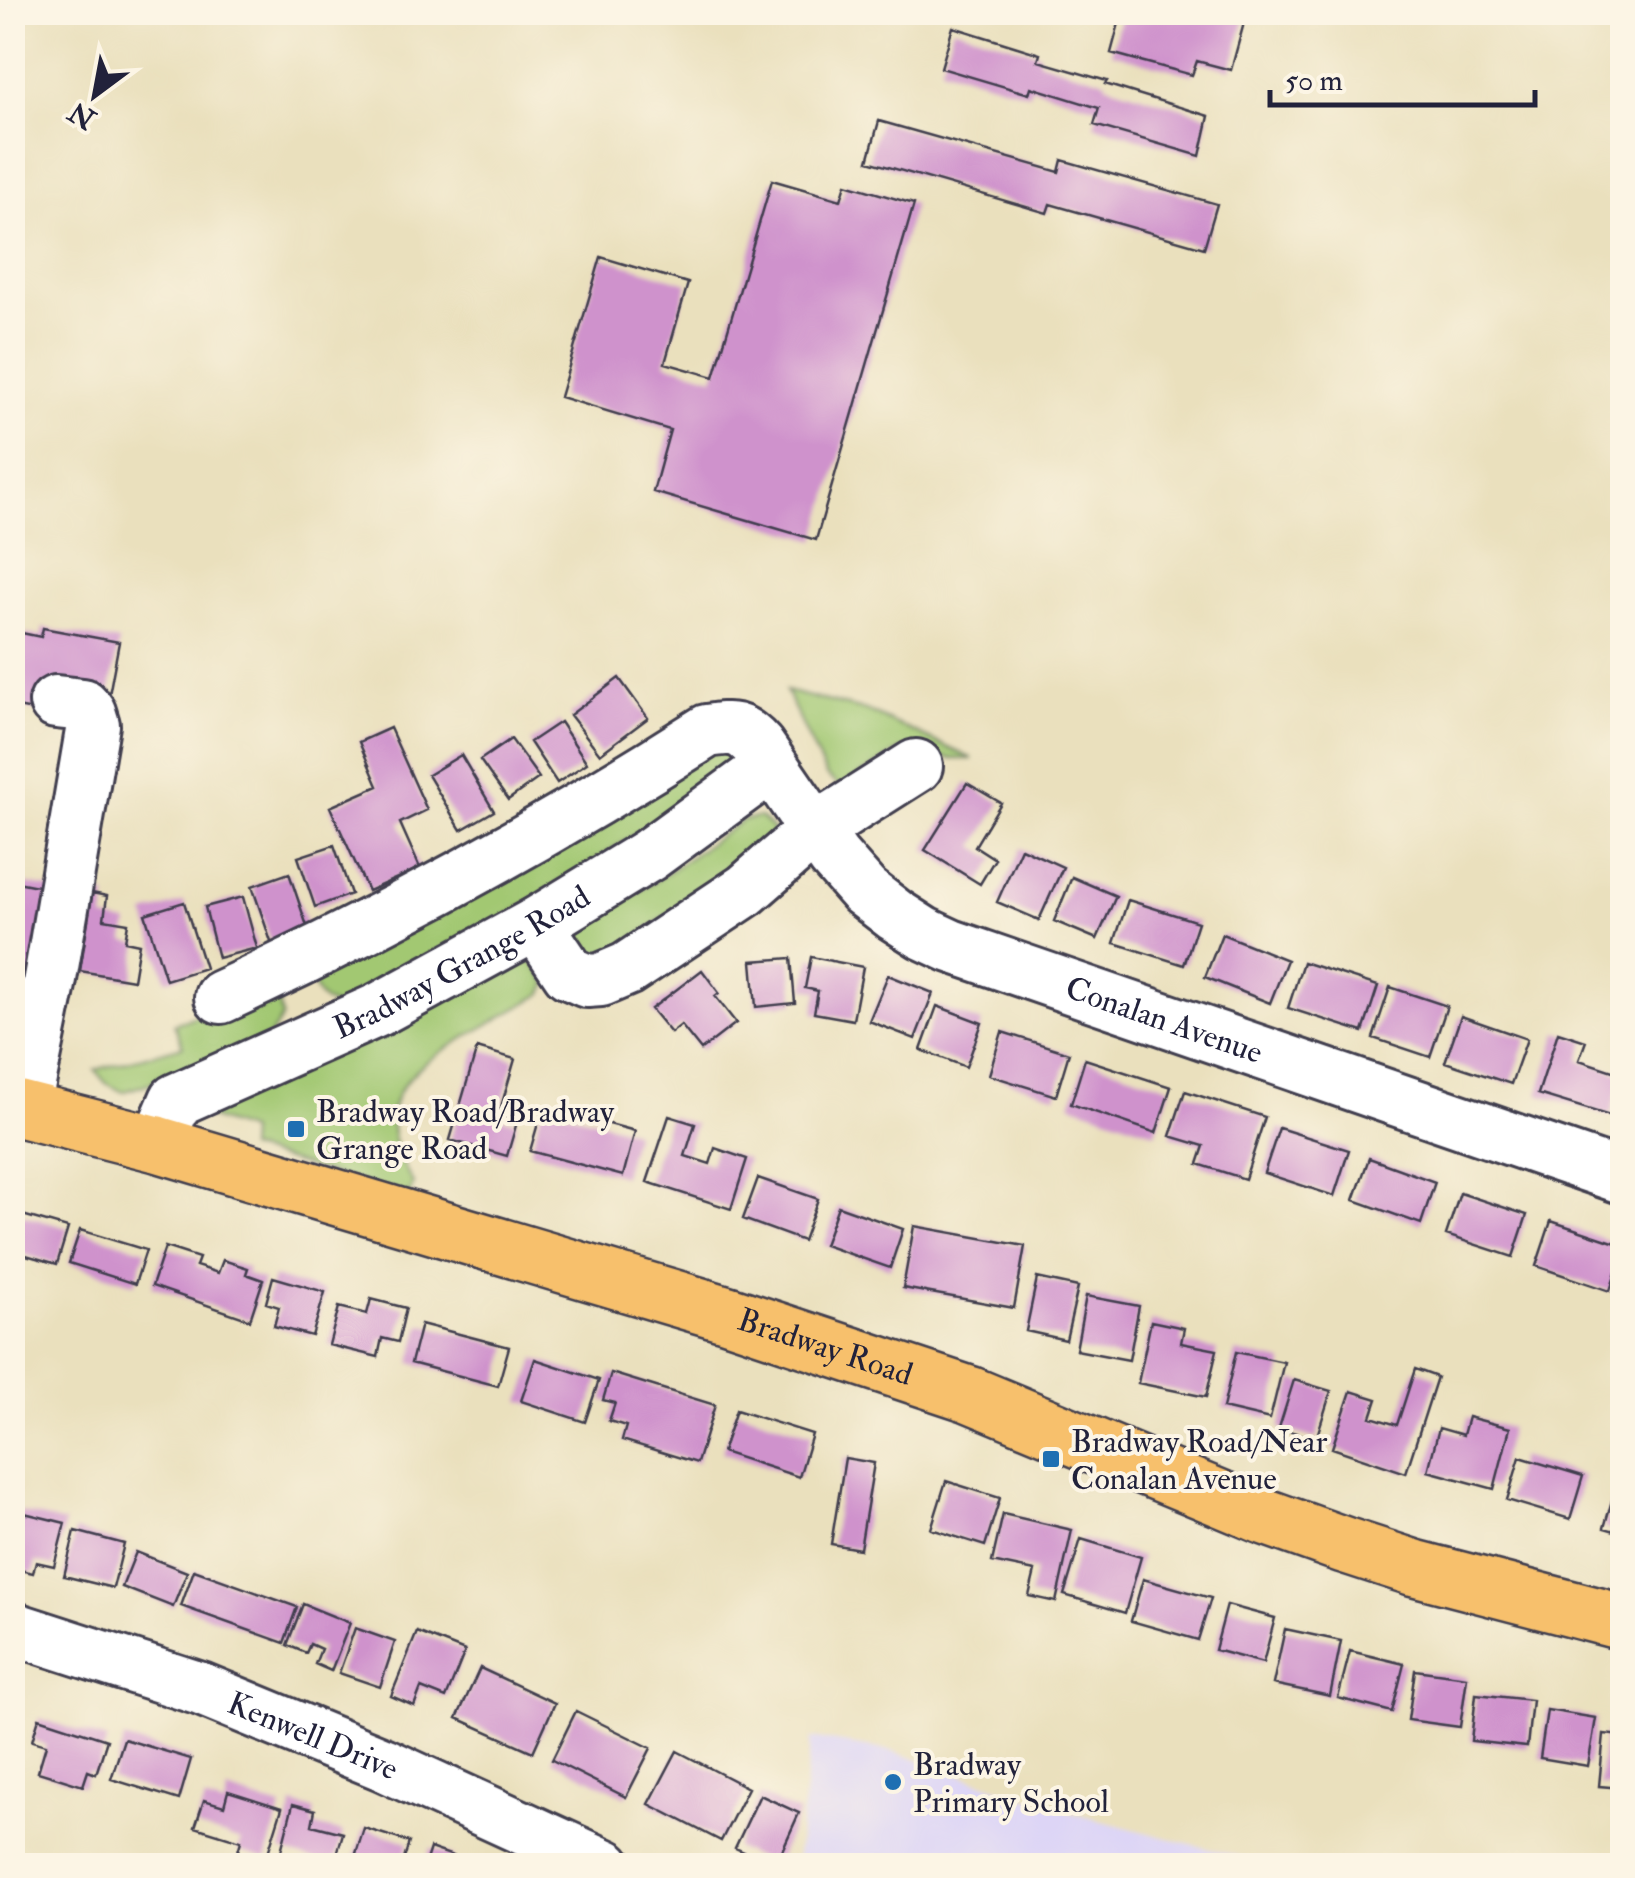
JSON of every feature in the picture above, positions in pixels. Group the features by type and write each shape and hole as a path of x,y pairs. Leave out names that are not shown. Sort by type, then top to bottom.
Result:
{"main road":[{"name":"Bradway Road","path":"17,1108 158,1144 728,1314 969,1394 1344,1545 1415,1568 1622,1622"}],"street":[{"path":"17,1108 28,1083 50,980 92,725 89,712 82,705 56,702"},
{"name":"Conalan Avenue","path":"222,996 280,970 568,818 708,731 728,727 747,734 758,746 815,830 864,891 895,916 950,946 1622,1177"},
{"name":"Bradway Grange Road","path":"158,1144 176,1100 378,1010 536,924 649,855 770,766"},
{"path":"536,924 570,973 587,981 601,980 627,969 746,890 815,830 916,766"},
{"path":"280,970 310,1039"},
{"name":"Kenwell Drive","path":"12,1628 217,1696 383,1764 606,1866"}],"shaded area":[{"name":"Bradway Primary School","path":"811,1738 892,1751 1067,1812 1271,1865 796,1865"}],"green space":[{"path":"786,691 868,711 973,759 902,749 840,787 826,775"},
{"path":"721,744 742,766 519,909 339,1007 317,993 313,984 322,970"},
{"path":"760,817 772,828 775,838 600,963 571,948 574,931 743,820"},
{"path":"532,961 548,984 542,994 444,1050 408,1079 397,1095 392,1112 393,1133 413,1183 409,1196 248,1149 249,1131 200,1114 514,962"},
{"path":"278,999 282,1017 271,1035 231,1056 123,1092 106,1083 95,1070 183,1046 174,1024 204,1013"}],"building":[{"path":"1122,12 1247,12 1231,70 1197,61 1192,75 1111,53"},
{"path":"953,27 1040,54 1038,61 1209,116 1200,156 1094,125 1099,108 1031,87 1029,94 941,68"},
{"path":"879,121 1059,172 1062,160 1217,204 1204,248 1050,204 1047,213 868,161"},
{"path":"772,180 841,200 846,184 914,204 816,540 653,492 670,430 560,397 601,257 688,283 665,363 714,377"},
{"path":"43,628 119,642 109,695 38,711 12,706 12,653 17,632 41,637"},
{"path":"619,678 648,718 600,754 570,715"},
{"path":"560,722 587,763 557,783 530,742"},
{"path":"390,728 427,810 400,823 420,868 368,891 330,807 378,786 359,742"},
{"path":"511,739 539,778 508,800 480,760"},
{"path":"461,755 494,811 461,830 428,775"},
{"path":"967,783 1001,803 975,846 995,859 980,884 925,850"},
{"path":"334,845 351,894 315,907 298,857"},
{"path":"1021,848 1063,867 1039,920 997,902"},
{"path":"289,873 309,932 272,945 252,886"},
{"path":"1072,877 1116,896 1097,939 1054,921"},
{"path":"12,881 58,890 41,979 12,973"},
{"path":"92,893 107,896 104,919 128,923 125,941 139,944 133,980 80,971"},
{"path":"243,897 257,948 218,958 205,907"},
{"path":"1128,900 1198,922 1184,965 1114,943"},
{"path":"184,902 205,968 166,980 145,914"},
{"path":"1222,934 1287,960 1270,1003 1205,977"},
{"path":"811,957 863,967 853,1020 814,1013 818,991 805,988"},
{"path":"791,958 795,1003 756,1007 752,961"},
{"path":"1303,962 1378,986 1363,1032 1288,1008"},
{"path":"702,970 719,993 715,996 736,1023 701,1050 681,1025 671,1033 651,1009"},
{"path":"888,975 933,993 915,1039 869,1021"},
{"path":"1390,987 1447,1006 1430,1057 1373,1038"},
{"path":"937,1006 982,1023 966,1067 921,1050"},
{"path":"1461,1016 1527,1039 1511,1084 1445,1062"},
{"path":"1002,1032 1069,1053 1056,1096 989,1075"},
{"path":"1558,1032 1586,1041 1579,1060 1622,1074 1610,1116 1538,1094"},
{"path":"477,1048 515,1059 498,1117 517,1122 507,1156 450,1140"},
{"path":"1085,1059 1171,1087 1156,1133 1071,1104"},
{"path":"1185,1091 1265,1117 1245,1179 1198,1164 1204,1146 1170,1136"},
{"path":"543,1106 635,1131 623,1176 530,1151"},
{"path":"669,1116 695,1124 685,1156 710,1164 715,1148 747,1159 731,1209 647,1182"},
{"path":"1279,1128 1349,1150 1334,1196 1264,1173"},
{"path":"1369,1158 1435,1182 1421,1224 1354,1200"},
{"path":"758,1178 818,1199 803,1241 743,1219"},
{"path":"1460,1193 1527,1215 1513,1257 1446,1235"},
{"path":"838,1206 903,1229 890,1268 824,1245"},
{"path":"12,1212 68,1228 57,1264 12,1251"},
{"path":"1551,1221 1622,1245 1610,1291 1536,1266"},
{"path":"914,1226 1025,1246 1014,1308 903,1288"},
{"path":"80,1230 146,1250 135,1284 69,1263"},
{"path":"165,1247 199,1258 196,1266 218,1273 223,1260 248,1268 246,1274 263,1280 250,1320 152,1286"},
{"path":"273,1277 325,1292 312,1336 274,1326 279,1307 266,1303"},
{"path":"1037,1278 1078,1287 1066,1340 1026,1331"},
{"path":"1086,1296 1139,1306 1129,1360 1076,1350"},
{"path":"371,1299 406,1308 398,1342 382,1338 378,1357 329,1345 339,1307 367,1314"},
{"path":"1151,1321 1184,1328 1181,1343 1217,1350 1206,1397 1138,1383"},
{"path":"421,1324 509,1347 498,1386 411,1363"},
{"path":"1236,1352 1284,1362 1270,1419 1223,1408"},
{"path":"535,1359 599,1380 585,1422 521,1401"},
{"path":"1415,1369 1437,1377 1406,1473 1332,1448 1351,1391 1377,1399 1371,1417 1397,1425"},
{"path":"611,1373 715,1405 697,1463 622,1440 626,1426 609,1421 615,1403 603,1400"},
{"path":"1294,1380 1331,1391 1316,1439 1279,1428"},
{"path":"736,1410 812,1434 799,1477 722,1452"},
{"path":"1468,1417 1510,1428 1494,1489 1428,1471 1439,1428 1463,1435"},
{"path":"1520,1457 1583,1476 1570,1519 1507,1500"},
{"path":"845,1458 874,1463 860,1549 831,1544"},
{"path":"946,1481 1000,1498 985,1546 931,1529"},
{"path":"1615,1490 1622,1492 1622,1533 1604,1528"},
{"path":"12,1510 65,1523 54,1566 36,1562 33,1573 12,1568"},
{"path":"1003,1514 1072,1530 1056,1602 1029,1596 1035,1571 992,1562"},
{"path":"75,1531 124,1544 113,1588 64,1576"},
{"path":"1081,1539 1141,1557 1125,1613 1064,1595"},
{"path":"136,1552 187,1572 173,1607 122,1587"},
{"path":"194,1570 297,1607 284,1643 181,1606"},
{"path":"1143,1579 1211,1598 1198,1640 1131,1621"},
{"path":"303,1604 350,1623 331,1671 315,1664 321,1649 310,1644 306,1653 287,1645"},
{"path":"1227,1605 1275,1618 1263,1663 1215,1650"},
{"path":"355,1628 395,1642 380,1687 339,1673"},
{"path":"1285,1629 1341,1641 1330,1696 1273,1684"},
{"path":"417,1632 465,1651 446,1698 421,1688 414,1706 391,1696"},
{"path":"1350,1651 1404,1664 1392,1712 1338,1698"},
{"path":"480,1668 555,1703 533,1752 457,1718"},
{"path":"1415,1670 1467,1677 1460,1727 1408,1720"},
{"path":"1476,1694 1532,1700 1527,1747 1471,1741"},
{"path":"1547,1710 1596,1718 1588,1766 1540,1758"},
{"path":"576,1711 651,1748 626,1797 552,1760"},
{"path":"39,1718 107,1740 96,1774 88,1771 83,1786 38,1772 46,1745 32,1741"},
{"path":"1604,1734 1622,1736 1622,1788 1599,1786"},
{"path":"124,1739 191,1759 179,1800 111,1779"},
{"path":"677,1751 748,1788 721,1841 649,1804"},
{"path":"228,1791 282,1808 266,1859 238,1851 241,1841 195,1827 204,1800 224,1806"},
{"path":"760,1795 799,1813 775,1866 735,1848"},
{"path":"293,1804 315,1810 312,1825 343,1833 334,1865 281,1851"},
{"path":"364,1828 409,1842 402,1866 352,1866"},
{"path":"430,1848 453,1856 450,1866 424,1866"}],"place":[{"name":"Bradway Road/Bradway Grange Road","path":"296,1129"},
{"name":"Bradway Road/Near Conalan Avenue","path":"1051,1459"},
{"name":"Bradway Primary School","path":"893,1782"}]}
